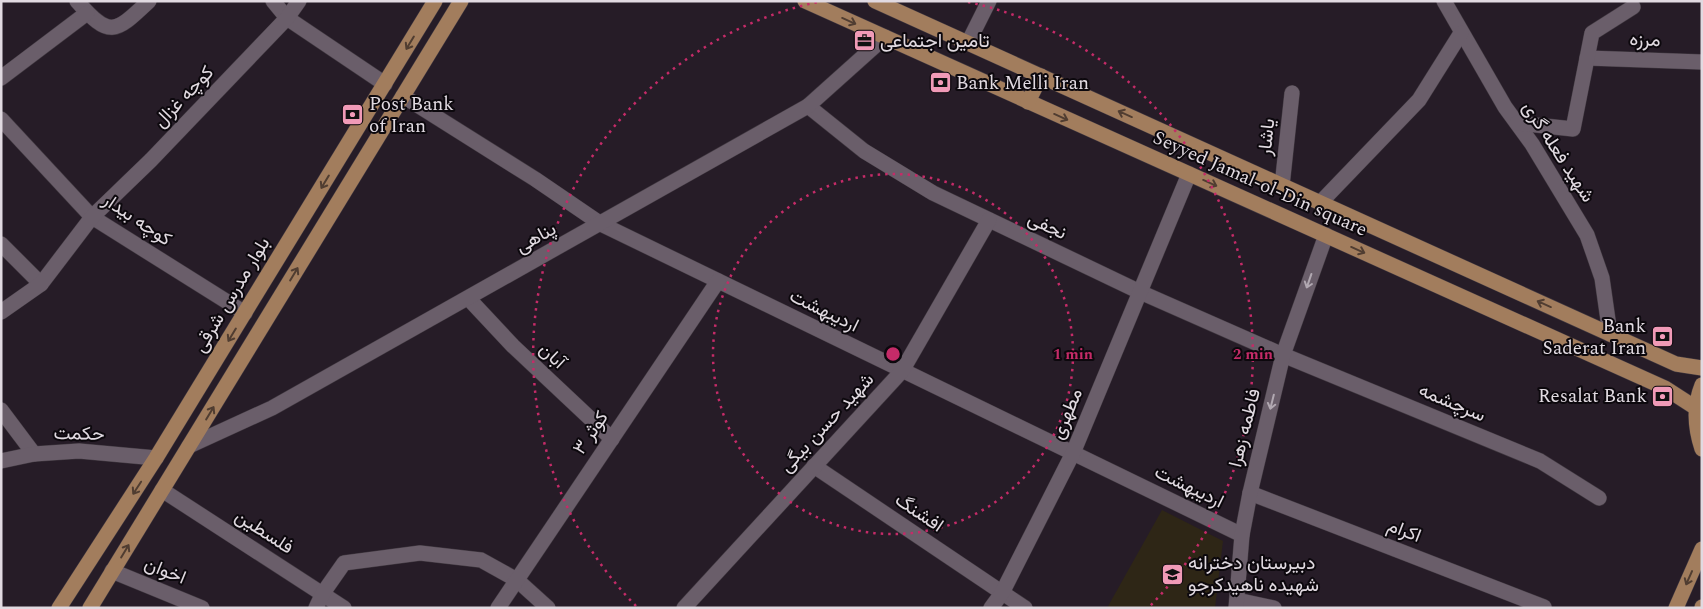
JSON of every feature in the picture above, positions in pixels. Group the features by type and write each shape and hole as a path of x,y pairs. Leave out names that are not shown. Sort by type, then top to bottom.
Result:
{"main road":[{"name":"بلوار مدرس شرقی","path":"59,608 156,458 436,1"},
{"path":"90,608 461,1"},
{"name":"Seyyed Jamal-ol-Din square","path":"805,1 1665,388 1696,408"},
{"name":"Seyyed Jamal-ol-Din square","path":"875,1 900,6 968,43 1676,364 1702,368"},
{"path":"1028,102 1041,76"},
{"path":"385,84 403,96"},
{"path":"1702,385 1696,408 1696,428 1702,449"},
{"path":"1676,608 1702,549"}],"street":[{"path":"77,1 87,13 105,28 114,28 127,22 150,1"},
{"path":"273,1 287,18 385,84"},
{"name":"کوچه غزال","path":"1,312 40,284 92,217 151,160 287,18 299,1"},
{"path":"968,43 989,1"},
{"name":"شهید فعله گری","path":"1444,1 1505,107 1532,144 1587,235 1602,278 1610,334"},
{"path":"1517,123 1573,129 1592,32 1633,7"},
{"path":"1,78 87,13"},
{"path":"1320,203 1419,100 1461,33"},
{"name":"پناهی","path":"189,446 272,408 469,299 808,106 885,37"},
{"name":"مرزه","path":"1587,58 1702,62"},
{"name":"یاشار","path":"1282,186 1292,93"},
{"name":"اردیبهشت","path":"403,96 601,224 1242,535"},
{"name":"نجفی","path":"808,106 864,151 933,193 1140,292 1283,355"},
{"name":"کوچه بیدار","path":"1,119 92,217 245,312"},
{"name":"مطهری","path":"991,608 1002,593 1073,453 1190,174"},
{"name":"شهید حسن بیگی","path":"684,608 902,370 989,220"},
{"name":"فاطمه زهرا","path":"1236,604 1242,535 1250,493 1283,355 1326,235"},
{"path":"1,244 40,284"},
{"name":"کوثر ۳","path":"498,608 718,281"},
{"name":"آبان","path":"469,299 513,346 612,439"},
{"name":"سرچشمه","path":"1283,355 1540,461 1599,498"},
{"path":"1,410 34,454"},
{"name":"حکمت","path":"1,461 34,454 80,451 156,458"},
{"name":"افشنگ","path":"814,466 1025,608"},
{"name":"فلسطین","path":"162,490 344,608"},
{"name":"اکرام","path":"1250,493 1544,607"},
{"path":"316,608 323,593 344,563 420,553 481,560 517,580 548,608"},
{"name":"اخوان","path":"112,571 202,608"},
{"path":"1236,604 1274,608"}],"shaded area":[{"name":"دبیرستان دخترانه شهیده ناهیدکرجو","path":"1162,510 1223,541 1215,608 1107,608"}],"place":[{"name":"تامین اجتماعی","path":"864,41"},
{"name":"Bank Melli Iran","path":"940,83"},
{"name":"Post Bank of Iran","path":"353,115"},
{"name":"Bank Saderat Iran","path":"1662,337"},
{"name":"Resalat Bank","path":"1663,396"},
{"name":"دبیرستان دخترانه شهیده ناهیدکرجو","path":"1172,574"}]}
